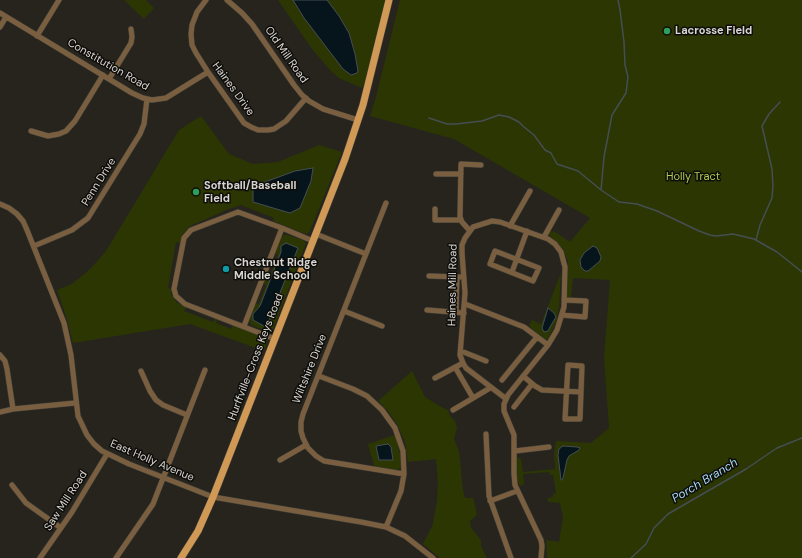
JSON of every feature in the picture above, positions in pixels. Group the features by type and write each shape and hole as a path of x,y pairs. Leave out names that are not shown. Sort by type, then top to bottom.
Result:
{"main road":[{"name":"Hurffville-Cross Keys Road","path":"181,558 198,531 213,497 358,120 389,0"}],"street":[{"path":"37,36 59,0"},
{"name":"Haines Drive","path":"206,0 195,16 192,25 191,34 194,49 208,72 244,123 254,129 268,130 280,126 290,118 306,98"},
{"name":"Old Mill Road","path":"227,0 249,20 294,85 306,98 326,110 358,120"},
{"name":"Constitution Road","path":"0,13 136,95 147,100 159,100 170,97 208,72"},
{"path":"0,27 6,17"},
{"path":"109,79 131,43 131,29"},
{"path":"31,130 44,135 52,136 62,133 70,128 103,75"},
{"name":"Penn Drive","path":"34,246 72,230 88,218 140,134 144,124 147,100"},
{"path":"470,231 461,220 461,164 481,165"},
{"path":"436,174 461,174"},
{"path":"510,226 530,191"},
{"name":"Wiltshire Drive","path":"306,445 302,434 301,422 386,203"},
{"name":"East Holly Avenue","path":"0,204 13,211 20,218 25,225 34,246 64,323 71,354 78,416 85,431 94,444 107,454 213,497 386,527 405,536 433,558"},
{"path":"435,209 435,220 461,220"},
{"path":"544,237 558,210"},
{"path":"275,338 185,304 176,296 174,289 184,238 191,230 238,212 256,217 282,228 366,254"},
{"name":"Haines Mill Road","path":"463,363 460,351 465,304 462,249 465,238 470,231 475,226 492,221 544,237 555,244 563,257 565,268 562,315 557,330 548,345 505,398"},
{"path":"244,326 282,228"},
{"path":"512,272 527,231"},
{"path":"495,251 539,268 533,281 512,272 490,264 495,251"},
{"path":"429,276 464,277"},
{"path":"456,312 457,277"},
{"path":"562,315 585,317 586,301 564,300"},
{"path":"465,304 521,326 548,345"},
{"path":"427,310 464,313"},
{"path":"344,311 382,326"},
{"path":"502,380 537,337"},
{"path":"460,351 486,361"},
{"path":"0,355 6,365 13,409"},
{"path":"435,378 463,363 466,368 490,388 505,398 504,411 514,435 514,474 517,491 541,540 541,558"},
{"path":"568,365 582,366 581,392 580,419 565,419 568,365"},
{"path":"455,367 473,398"},
{"path":"116,558 150,508 205,370"},
{"path":"141,371 152,396 159,403 187,415"},
{"path":"319,376 358,391 371,400 382,410 393,424 401,441 404,460 404,474 401,491 386,527"},
{"path":"523,376 537,388 545,390 581,392"},
{"path":"514,407 532,384"},
{"path":"453,410 490,388"},
{"path":"0,412 13,409 76,403"},
{"path":"486,434 488,491 490,501 511,558"},
{"path":"280,460 306,445 313,454 327,462 404,474"},
{"path":"515,451 549,447"},
{"name":"Saw Mill Road","path":"40,558 61,528 107,454"},
{"path":"12,485 26,503 61,528"},
{"path":"490,501 517,491"}],"green space":[{"path":"124,0 146,0 154,8 144,19"},
{"path":"278,0 386,0 368,74 362,88 339,78 330,70 312,49"},
{"name":"Holly Tract","path":"400,0 802,0 802,558 547,558 546,540 559,542 563,517 560,503 548,502 547,498 553,497 553,494 556,493 553,475 550,475 549,472 523,474 524,484 521,486 519,485 517,478 517,457 521,459 523,472 555,469 554,454 556,441 591,443 609,428 604,358 610,280 573,278 571,297 567,297 568,261 562,248 548,233 549,230 554,231 570,242 590,218 454,139 370,116"},
{"path":"201,116 229,154 253,164 278,162 319,145 342,152 308,233 305,234 273,221 274,218 241,205 190,226 182,235 180,243 176,242 168,288 171,289 171,293 176,302 186,307 184,311 213,322 215,318 217,319 216,323 231,329 233,325 266,338 268,341 264,351 190,324 73,343 57,290 72,284 90,269 106,251 179,130"},
{"path":"284,235 303,240 306,243 272,332 269,332 251,325 249,320 255,303 259,304 266,285 263,283 267,272 271,273 278,255 274,253 280,238"},
{"path":"561,273 557,320 548,339 545,339 529,326 532,320 541,324"},
{"path":"412,371 425,397 448,410 450,416 455,421 457,428 454,439 459,451 463,490 465,498 473,498 477,514 470,521 471,528 481,540 481,546 487,558 440,558 423,544 433,524 437,500 438,482 436,459 408,462 405,442 397,424 388,411 378,401"},
{"path":"395,435 401,458 401,467 395,470 374,466 368,444"}],"shaded area":[{"path":"293,0 327,0 349,33 355,54 358,71 357,73 351,75 343,69 304,18"},
{"path":"313,168 311,181 300,208 290,213 253,202 253,190 265,182 295,171"},
{"path":"286,243 298,248 267,325 264,326 253,320 253,314 260,306 281,252 281,246"},
{"path":"593,246 597,248 601,257 600,261 588,271 585,271 581,267 580,260 584,253"},
{"path":"548,308 556,317 548,331 544,332 542,328"},
{"path":"388,444 391,447 393,460 379,460 376,446"},
{"path":"563,446 580,448 569,456 563,478 561,480 558,455 559,449"}],"waterway":[{"path":"601,190 604,157 612,115 626,93 628,77 625,65 624,42 618,0"},
{"path":"756,240 760,225 772,198 773,186 772,169 762,126 769,114 780,102"},
{"path":"429,118 447,124 456,124 482,121 499,115 509,117 519,122 534,135 545,150 551,153 557,164 578,171 601,190 619,202 637,204 657,211 710,235 716,236 733,234 754,239 777,252 802,272"},
{"name":"Porch Branch","path":"631,558 646,544 654,528 668,514 746,469 777,448 802,438"}],"place":[{"name":"Lacrosse Field","path":"667,31"},
{"name":"Softball/Baseball Field","path":"196,192"},
{"name":"Chestnut Ridge Middle School","path":"226,269"}]}
